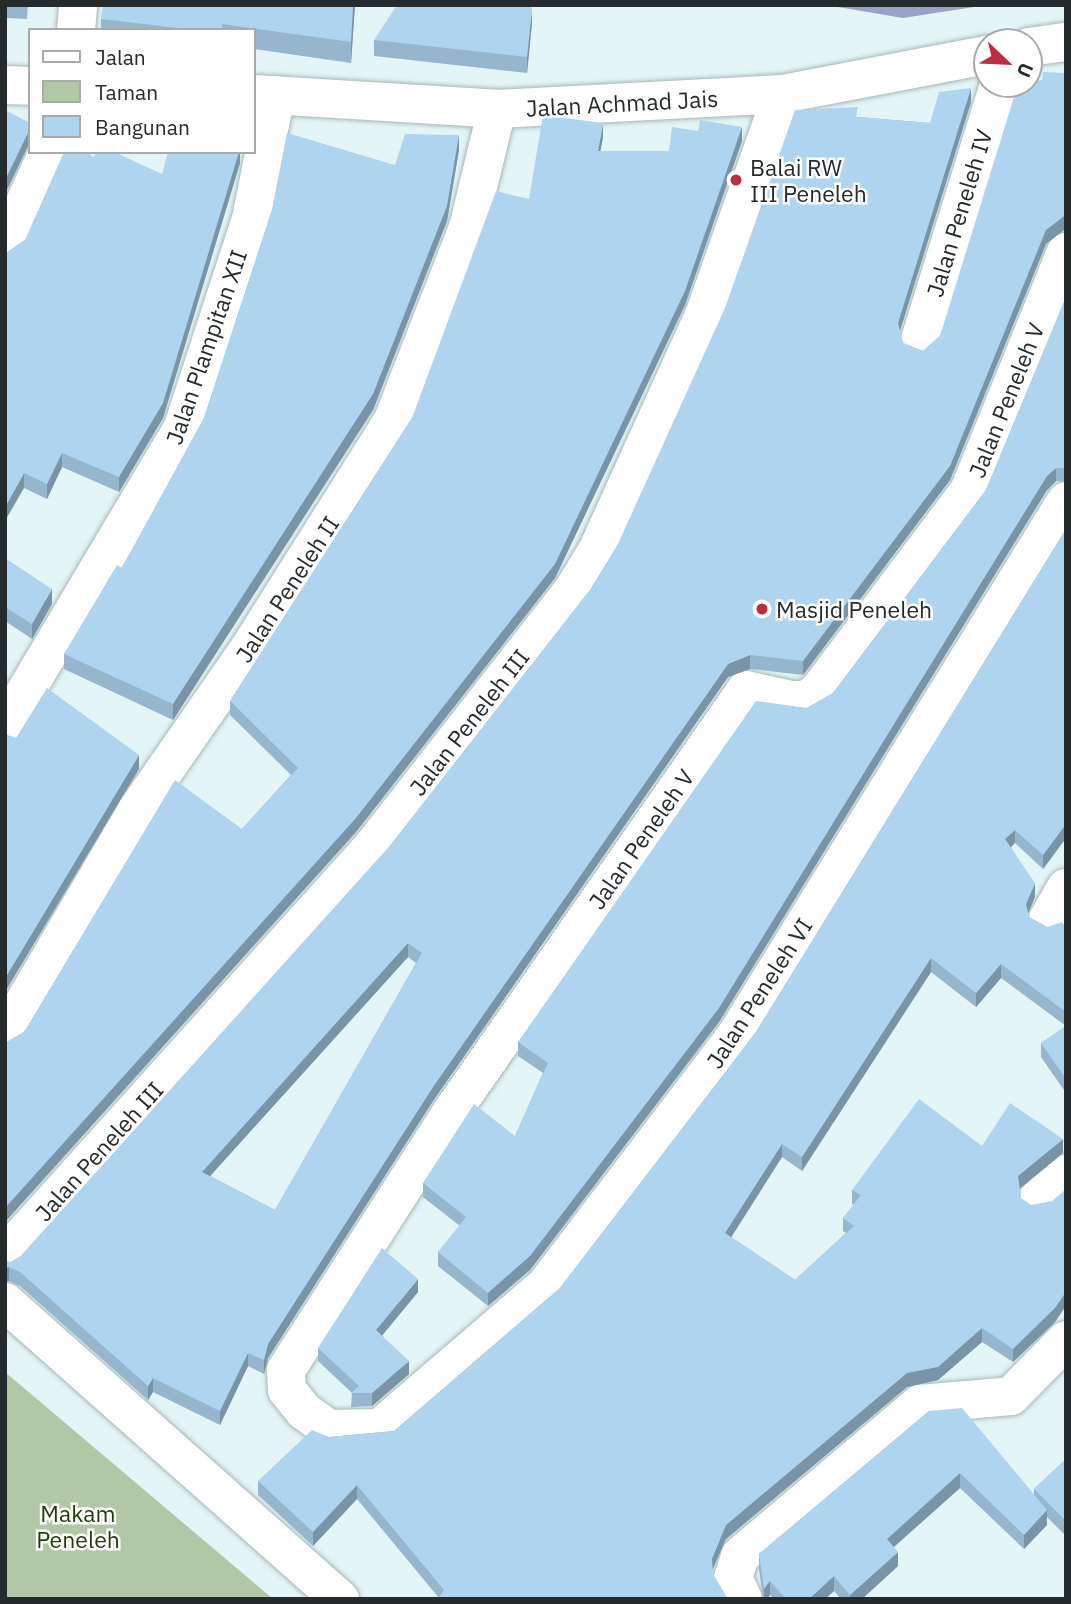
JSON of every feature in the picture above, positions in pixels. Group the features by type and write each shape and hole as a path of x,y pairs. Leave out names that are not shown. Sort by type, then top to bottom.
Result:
{"street":[{"path":"76,28 78,5"},
{"path":"1043,45 1066,42"},
{"name":"Jalan Achmad Jais","path":"265,94 496,109 782,94 973,58"},
{"path":"5,85 28,86"},
{"name":"Jalan Plampitan XII","path":"5,726 183,427 251,219 265,94"},
{"name":"Jalan Peneleh III","path":"5,1255 373,846 573,590 597,551 705,313 782,94"},
{"name":"Jalan Peneleh IV","path":"919,343 995,98"},
{"name":"Jalan Peneleh II","path":"5,1035 137,810 247,652 393,420 468,228 496,109"},
{"path":"5,246 47,154"},
{"name":"Jalan Peneleh V","path":"380,1427 329,1429 287,1390 286,1370 451,1113 746,690 791,700 807,700 819,690 958,507 1066,252"},
{"name":"Jalan Peneleh VI","path":"380,1427 546,1285 737,1034 1066,501"},
{"path":"5,1302 340,1599"},
{"path":"743,1599 733,1578 740,1556 920,1404 1011,1396 1066,1340"}],"green space":[{"name":"Makam Peneleh","path":"5,1372 273,1599 5,1599"}],"water":[{"path":"826,5 987,5 903,18"}],"building":[{"path":"103,5 353,5 351,42 222,24 222,28 179,28 101,19"},
{"path":"397,5 527,5 532,8 527,57 374,40"},
{"path":"1043,72 1066,73 1066,217 1046,230 950,466 803,661 750,655 728,664 433,1087 268,1344 264,1360 248,1353 220,1411 153,1378 148,1386 20,1272 5,1268 5,1261 11,1262 21,1256 389,847 590,590 617,546 725,308 795,110 858,107 856,117 930,123 939,92 971,88 898,323 903,343 923,351 940,336 1014,98 1043,98","holes":["408,943 422,953 275,1210 202,1172"]},
{"path":"5,110 28,122 28,132 5,180"},
{"path":"543,115 603,123 598,151 669,151 672,127 698,131 700,120 742,127 685,291 555,564 356,818 5,1208 5,1043 24,1032 175,780 242,829 298,768 230,701 412,418 496,191 529,199"},
{"path":"287,133 395,165 405,134 459,135 447,206 373,394 173,704 64,654 117,565 122,568 204,418 272,210"},
{"path":"63,154 89,154 94,157 95,154 118,154 162,174 167,154 238,154 163,403 119,477 62,453 47,484 24,473 5,507 5,253 25,240"},
{"path":"1066,297 1066,468 1056,468 1047,476 719,1008 530,1256 488,1293 438,1252 466,1217 423,1183 474,1104 515,1136 548,1063 518,1042 756,701 807,708 833,693 986,490"},
{"path":"1066,529 1066,824 1043,855 1015,830 1005,839 1035,883 1026,904 1029,917 1047,927 1062,922 1066,928 1066,1012 1001,964 976,993 931,958 802,1157 782,1144 725,1233 795,1280 854,1226 843,1218 861,1195 852,1190 919,1099 982,1146 1010,1103 1063,1139 1018,1176 1021,1198 1031,1205 1052,1201 1066,1189 1066,1292 1055,1308 1013,1349 982,1328 938,1367 907,1373 726,1525 712,1558 713,1574 728,1599 438,1599 444,1590 357,1485 313,1532 258,1481 312,1430 329,1437 394,1431 560,1288 756,1032"},
{"path":"5,558 52,589 32,624 5,607"},
{"path":"47,688 139,755 5,978 5,734 16,738"},
{"path":"1066,1026 1066,1079 1041,1043"},
{"path":"382,1248 418,1279 376,1330 409,1361 372,1393 351,1393 359,1386 318,1348"},
{"path":"962,1408 1047,1510 1024,1535 960,1473 887,1539 898,1552 850,1595 834,1576 809,1599 786,1599 770,1581 764,1589 759,1554 929,1411"},
{"path":"1066,1459 1066,1521 1034,1489"}],"place":[{"name":"Balai RW III Peneleh","path":"736,180"},
{"name":"Masjid Peneleh","path":"762,609"}]}
